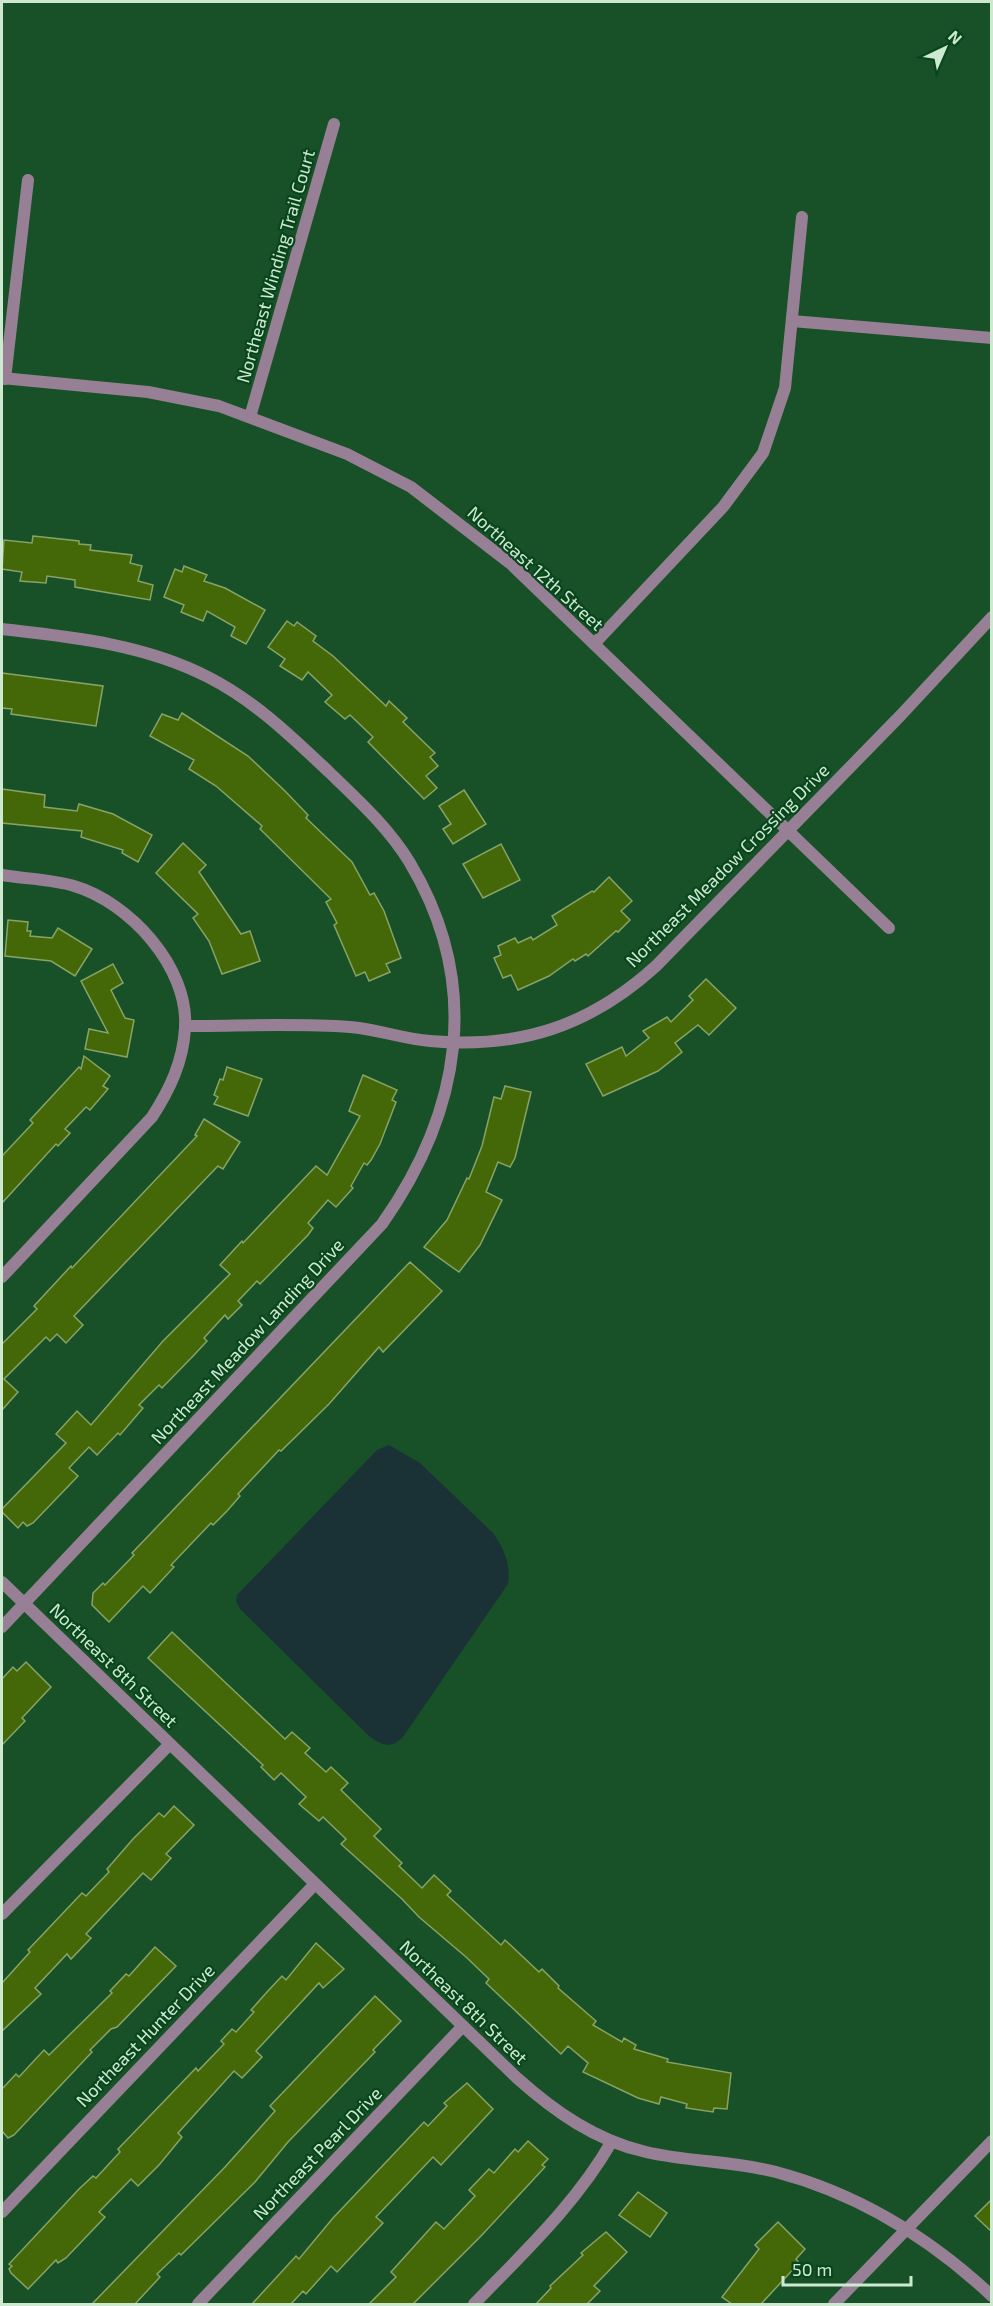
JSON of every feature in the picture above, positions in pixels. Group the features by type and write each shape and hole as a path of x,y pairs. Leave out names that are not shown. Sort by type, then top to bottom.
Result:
{"street":[{"name":"Northeast Winding Trail Court","path":"250,417 333,124"},
{"path":"3,378 28,180"},
{"path":"594,644 723,507 763,453 785,388 802,217"},
{"path":"792,321 992,338"},
{"name":"Northeast 12th Street","path":"3,378 148,392 219,406 347,454 411,486 511,564 889,927"},
{"name":"Northeast Meadow Crossing Drive","path":"185,1026 352,1027 424,1040 455,1042 534,1037 578,1019 619,995 656,966 992,617"},
{"name":"Northeast Meadow Landing Drive","path":"2,629 113,644 160,658 207,676 238,694 288,732 369,810 410,862 439,922 448,952 455,1001 455,1042 442,1104 421,1163 382,1224 2,1627"},
{"path":"2,876 73,885 104,899 132,919 154,943 168,964 181,997 185,1026 179,1062 170,1090 152,1117 2,1277"},
{"name":"Northeast 8th Street","path":"2,1582 536,2096 559,2113 612,2141 644,2152 753,2167 779,2173 862,2204 908,2229 940,2251 992,2296"},
{"path":"2,1914 170,1744"},
{"name":"Northeast Hunter Drive","path":"2,2212 315,1884"},
{"name":"Northeast Pearl Drive","path":"198,2304 463,2026"},
{"path":"834,2304 992,2140"},
{"path":"474,2304 572,2202 591,2178 612,2141"}],"water":[{"path":"389,1445 420,1463 493,1533 506,1557 509,1577 508,1584 405,1734 397,1742 389,1745 370,1737 240,1609 236,1601 237,1595 377,1450"}],"building":[{"path":"33,536 79,541 79,544 91,545 90,550 132,555 130,563 142,566 138,581 153,585 150,600 75,587 75,580 47,576 46,583 20,581 22,572 2,569 4,540 32,543"},
{"path":"184,566 207,575 204,581 225,588 265,610 246,644 231,636 235,627 207,611 203,621 181,612 184,605 164,597 175,569 182,572"},
{"path":"287,621 294,626 297,622 316,636 313,641 333,656 386,706 389,701 407,718 403,722 435,753 430,757 438,766 426,776 437,788 424,799 368,742 373,737 350,715 345,719 325,702 332,695 308,672 302,680 280,666 285,659 268,647"},
{"path":"2,673 103,686 96,726 11,714 12,709 2,708"},
{"path":"182,713 248,756 308,815 306,818 352,862 370,895 374,893 384,911 401,958 386,964 390,972 369,981 365,972 356,976 334,925 337,923 326,902 331,899 260,829 262,826 216,786 189,769 194,760 150,736 162,714 178,720"},
{"path":"2,789 45,795 44,807 77,811 79,804 113,814 152,835 138,862 122,853 123,850 81,837 82,831 2,823"},
{"path":"464,790 486,824 453,844 443,829 451,824 439,806"},
{"path":"183,843 206,865 199,872 241,934 250,931 260,961 222,974 209,941 193,918 198,914 156,873"},
{"path":"501,844 520,880 483,898 463,864"},
{"path":"609,877 632,901 621,911 630,920 618,932 616,931 588,956 586,954 575,961 573,959 549,976 518,990 511,975 503,978 494,958 501,955 498,946 515,938 518,943 531,937 533,940 557,925 552,916 592,891 594,892"},
{"path":"8,920 28,922 27,931 31,931 30,936 52,938 58,928 92,949 75,976 51,961 5,956"},
{"path":"113,964 123,983 111,990 125,1018 134,1020 127,1057 85,1049 89,1029 108,1033 81,981"},
{"path":"706,979 736,1008 709,1035 698,1025 675,1043 682,1052 658,1071 603,1096 586,1064 622,1047 626,1056 649,1038 643,1031 667,1017 671,1022 693,1000 689,996"},
{"path":"84,1056 110,1076 103,1086 108,1089 90,1110 86,1107 65,1129 70,1133 58,1146 56,1144 2,1203 2,1156 33,1123 30,1120 79,1067 81,1069"},
{"path":"227,1067 262,1079 248,1116 214,1104 218,1097 214,1095 220,1079 223,1080"},
{"path":"363,1075 397,1090 392,1100 396,1102 380,1144 367,1165 364,1163 351,1186 353,1188 336,1207 328,1200 308,1223 313,1228 308,1235 260,1284 257,1281 238,1301 242,1305 228,1319 225,1315 204,1338 207,1341 162,1388 159,1385 139,1405 143,1408 120,1435 118,1433 97,1455 89,1447 69,1468 78,1476 33,1523 27,1526 23,1522 18,1528 2,1512 2,1509 66,1443 56,1434 77,1411 91,1425 163,1341 230,1274 220,1265 242,1241 243,1243 316,1166 327,1175 360,1116 349,1111"},
{"path":"505,1086 531,1092 515,1158 510,1167 498,1162 486,1192 502,1200 480,1245 459,1272 424,1247 447,1220 467,1178 469,1179 482,1146 494,1097 501,1099"},
{"path":"204,1119 240,1142 223,1169 218,1166 74,1316 83,1325 66,1343 57,1334 50,1341 46,1337 4,1379 18,1392 2,1410 2,1344 37,1309 34,1306 71,1266 72,1268 197,1136 195,1135"},
{"path":"410,1262 442,1291 383,1352 379,1347 329,1404 281,1451 279,1450 238,1494 240,1496 227,1511 213,1525 211,1523 171,1565 174,1567 150,1593 143,1586 109,1622 92,1605 93,1593 103,1583 105,1585 134,1555 132,1553"},
{"path":"172,1632 285,1739 292,1732 310,1748 305,1753 326,1772 331,1767 348,1783 341,1790 381,1829 374,1836 402,1863 399,1866 422,1888 434,1875 451,1891 447,1895 501,1945 505,1940 539,1972 542,1969 559,1986 558,1988 596,2021 593,2025 622,2042 624,2038 636,2045 634,2049 668,2059 667,2062 731,2073 727,2109 714,2108 713,2112 686,2108 687,2104 661,2097 659,2104 638,2098 583,2072 588,2063 568,2046 561,2054 486,1983 489,1979 466,1957 419,1917 341,1844 346,1839 323,1817 319,1821 299,1804 306,1797 281,1773 274,1780 261,1767 263,1765 148,1658"},
{"path":"26,1662 51,1687 22,1718 25,1721 2,1745 2,1679 13,1667 17,1671"},
{"path":"174,1806 194,1825 166,1854 171,1858 151,1880 143,1873 86,1934 91,1938 71,1959 67,1954 35,1988 41,1994 2,2031 2,1983 30,1952 28,1950 82,1893 86,1896 109,1872 107,1869 133,1839 159,1813 164,1817"},
{"path":"316,1943 344,1969 323,1988 319,1983 256,2051 262,2057 242,2078 234,2071 178,2133 182,2137 159,2165 138,2186 131,2179 99,2212 105,2217 66,2258 58,2263 56,2260 28,2289 11,2273 9,2269 12,2266 9,2264 79,2189 93,2176 96,2178 120,2152 118,2149 196,2068 198,2071 224,2044 221,2041 232,2029 236,2032 254,2012 251,2010 282,1976 286,1980"},
{"path":"155,1947 176,1966 117,2027 111,2029 90,2050 92,2052 14,2135 8,2138 2,2131 2,2089 16,2074 19,2077 44,2050 49,2055"},
{"path":"375,1996 401,2021 373,2050 375,2052 288,2142 255,2182 181,2255 179,2253 157,2274 160,2277 135,2304 92,2304 225,2167 275,2111 270,2106"},
{"path":"467,2083 493,2109 441,2165 433,2157 376,2217 383,2223 337,2272 331,2266 306,2294 303,2291 291,2304 252,2304 296,2256 299,2259 333,2218 424,2122 428,2126 447,2106 444,2103"},
{"path":"528,2141 548,2159 542,2165 545,2167 481,2236 413,2304 369,2304 396,2277 391,2272 436,2222 444,2229 475,2196 469,2190 489,2169 494,2173 515,2149 518,2152"},
{"path":"638,2192 667,2213 650,2237 619,2215"},
{"path":"992,2199 992,2232 975,2216"},
{"path":"778,2222 805,2249 796,2259 799,2263 761,2304 732,2304 722,2297 759,2249 755,2245"},
{"path":"606,2232 627,2252 594,2286 600,2291 587,2304 536,2304 551,2288 550,2286 583,2255 581,2253"}]}
